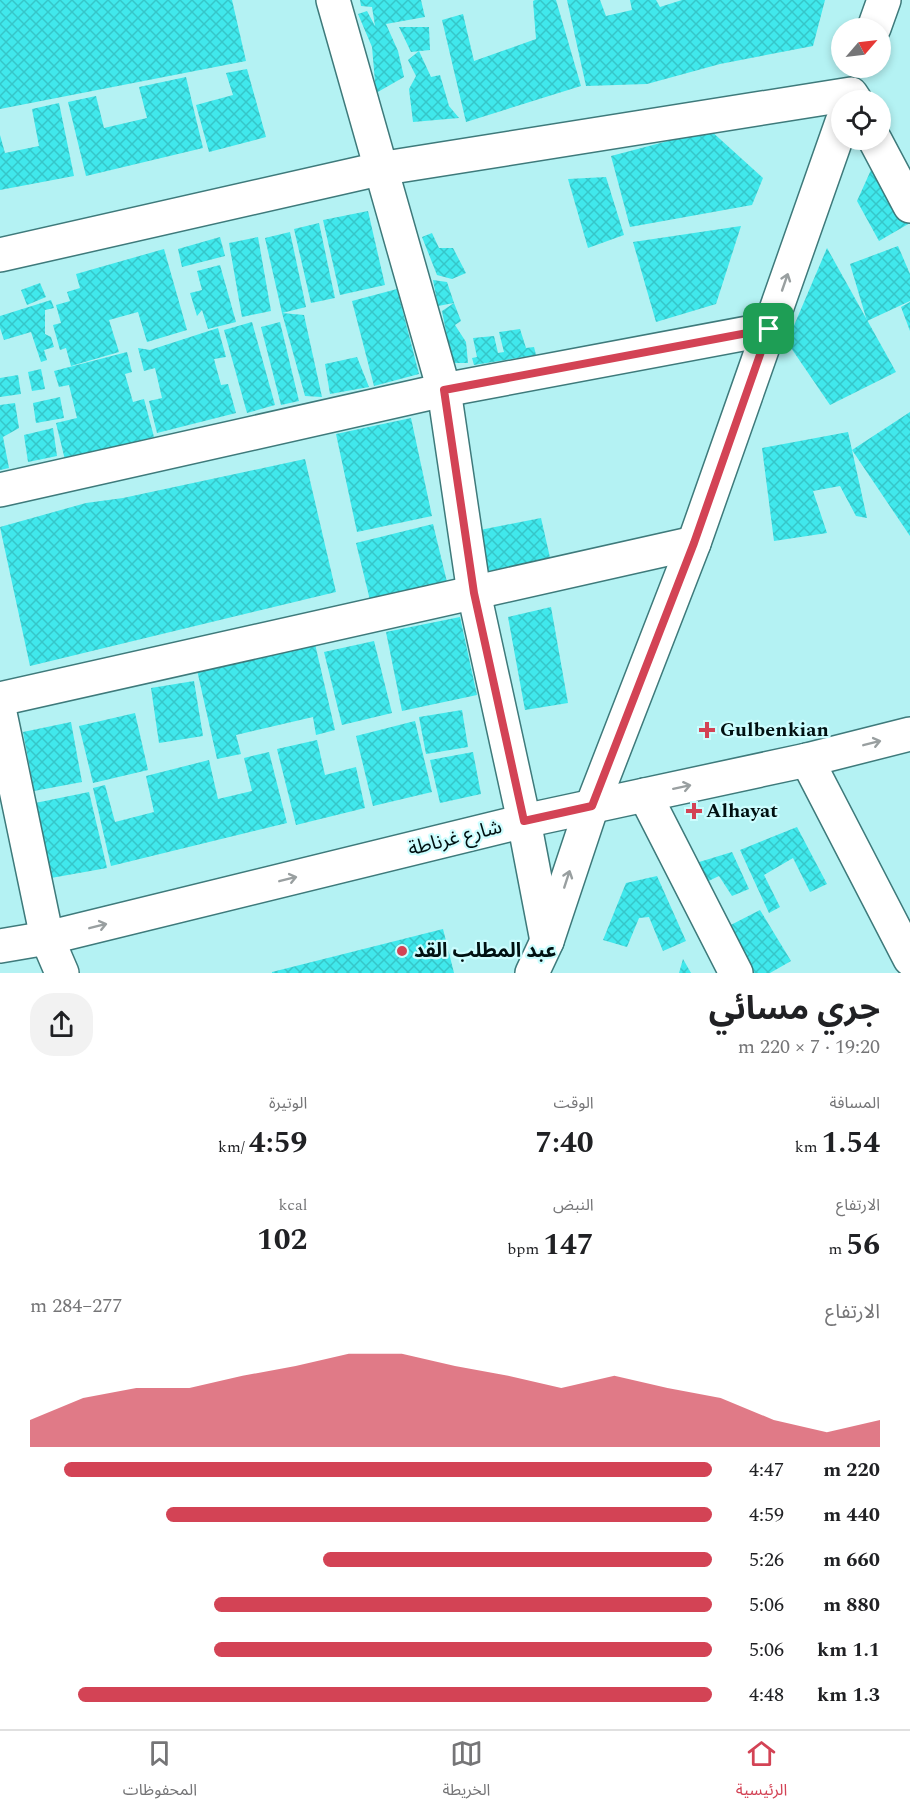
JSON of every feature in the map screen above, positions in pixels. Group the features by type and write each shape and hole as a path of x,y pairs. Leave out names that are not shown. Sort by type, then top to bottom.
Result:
{"street":[{"path":"333,0 444,390 474,593 524,821 547,941"},
{"path":"878,18 884,0"},
{"path":"0,255 380,169 831,100"},
{"path":"532,973 547,941 592,806 694,543 832,150"},
{"path":"880,150 910,206"},
{"path":"0,490 444,390 769,329"},
{"path":"0,699 694,543"},
{"path":"0,713 47,938 62,973"},
{"name":"شارع غرناطة","path":"0,946 47,938 524,821 807,760 910,734"},
{"path":"807,760 910,959"},
{"path":"645,795 736,973"}],"building":[{"path":"0,0 232,0 246,61 0,109"},
{"path":"360,0 421,0 425,17 386,24 398,51 404,77 376,93 372,47 358,14 367,11 375,26 372,7 361,6"},
{"path":"556,0 581,86 466,122 442,20 463,14 474,61 536,39 533,1"},
{"path":"567,0 600,0 606,16 632,10 630,0 656,0 660,7 682,0 825,0 813,46 720,64 647,84 586,86"},
{"path":"399,27 429,27 430,50 411,52"},
{"path":"419,51 431,77 440,75 449,106 459,118 413,122 409,89 416,76 408,60"},
{"path":"247,69 266,137 209,152 196,105 233,95 226,73"},
{"path":"186,77 203,148 86,176 68,102 96,96 104,128 147,118 139,87"},
{"path":"59,103 74,176 0,190 0,135 5,153 39,146 32,109"},
{"path":"710,130 763,178 752,205 630,227 611,156"},
{"path":"880,150 910,206 910,223 879,241 857,201"},
{"path":"606,177 624,235 588,248 568,179"},
{"path":"368,211 385,285 340,295 323,220"},
{"path":"319,223 335,298 311,303 294,229"},
{"path":"741,226 716,304 656,322 633,242"},
{"path":"290,232 306,307 282,313 265,238"},
{"path":"432,233 439,248 453,248 466,273 452,279 437,275 422,237"},
{"path":"220,237 225,256 182,267 178,249"},
{"path":"258,237 271,311 242,317 229,243"},
{"path":"898,246 910,274 910,301 867,321 850,264"},
{"path":"827,248 896,372 830,405 787,342"},
{"path":"164,249 187,330 147,342 138,312 109,320 119,352 71,366 66,348 60,350 53,325 61,323 56,305 70,301 67,292 80,288 76,274"},
{"path":"220,265 236,322 208,329 202,310 197,316 190,293 202,290 197,271"},
{"path":"433,280 447,282 454,303 438,306"},
{"path":"40,283 46,297 27,305 21,290"},
{"path":"397,289 419,374 374,386 352,301"},
{"path":"51,300 54,308 45,310 45,334 51,337 54,347 44,350 47,360 41,362 31,332 4,340 0,328 0,316"},
{"path":"910,302 910,331 901,307"},
{"path":"454,303 461,321 455,325 466,342 468,363 452,363 442,311"},
{"path":"282,313 304,315 322,397 305,396"},
{"path":"252,322 275,405 247,413 224,330"},
{"path":"280,322 299,401 281,405 261,327"},
{"path":"218,328 226,357 214,359 221,385 228,384 236,413 157,433 149,401 162,398 155,368 144,371 138,348 150,350"},
{"path":"520,329 526,348 534,347 536,355 474,365 472,358 477,357 473,338 494,336 498,353 504,352 499,332"},
{"path":"127,352 132,372 125,374 133,402 144,399 154,437 65,460 56,423 77,418 69,385 59,387 54,371"},
{"path":"357,357 369,387 330,394 325,364"},
{"path":"41,369 45,389 32,391 28,372"},
{"path":"18,375 21,394 0,397 0,378"},
{"path":"60,397 64,418 36,423 33,403"},
{"path":"15,403 19,428 3,437 9,468 0,470 0,405"},
{"path":"910,412 910,536 852,450"},
{"path":"411,418 432,516 357,532 336,434"},
{"path":"53,428 57,456 28,462 24,435"},
{"path":"848,432 867,518 856,516 840,486 813,491 827,533 774,541 762,448"},
{"path":"305,459 336,592 30,666 0,527 86,503 123,498"},
{"path":"541,518 551,562 488,571 480,530"},
{"path":"433,524 447,582 370,600 356,543"},
{"path":"551,607 568,703 525,710 508,617"},
{"path":"460,617 477,695 402,711 386,632"},
{"path":"374,641 392,713 342,725 324,652"},
{"path":"315,644 335,730 316,735 313,717 236,735 241,754 217,759 197,670"},
{"path":"194,681 203,736 159,743 151,688"},
{"path":"462,710 468,747 426,754 419,717"},
{"path":"135,713 148,770 93,783 79,726"},
{"path":"415,721 432,792 373,806 356,736"},
{"path":"71,722 82,782 34,791 23,732"},
{"path":"317,740 325,775 356,767 365,808 296,825 277,749"},
{"path":"269,752 287,823 111,866 93,788 105,785 115,822 154,812 146,776 209,760 218,799 252,791 244,758"},
{"path":"473,752 481,794 440,803 430,760"},
{"path":"89,792 107,868 51,878 35,803"},
{"path":"797,827 827,884 810,892 793,858 764,875 780,907 769,913 740,850"},
{"path":"732,852 749,889 732,896 719,876 696,887 686,866"},
{"path":"657,876 686,941 663,951 649,917 639,918 627,947 603,940 626,883"},
{"path":"760,910 791,961 770,973 751,973 721,930"},
{"name":"عبد المطلب القد","path":"443,929 454,973 272,973 272,972"},
{"path":"683,959 691,973 679,973"}],"place":[{"name":"Gulbenkian","path":"707,730"},
{"name":"Alhayat","path":"694,811"},
{"name":"عبد المطلب القد","path":"402,951"}],"route":[{"path":"769,329 694,543 592,806 524,821 474,593 444,390 769,329"}]}
